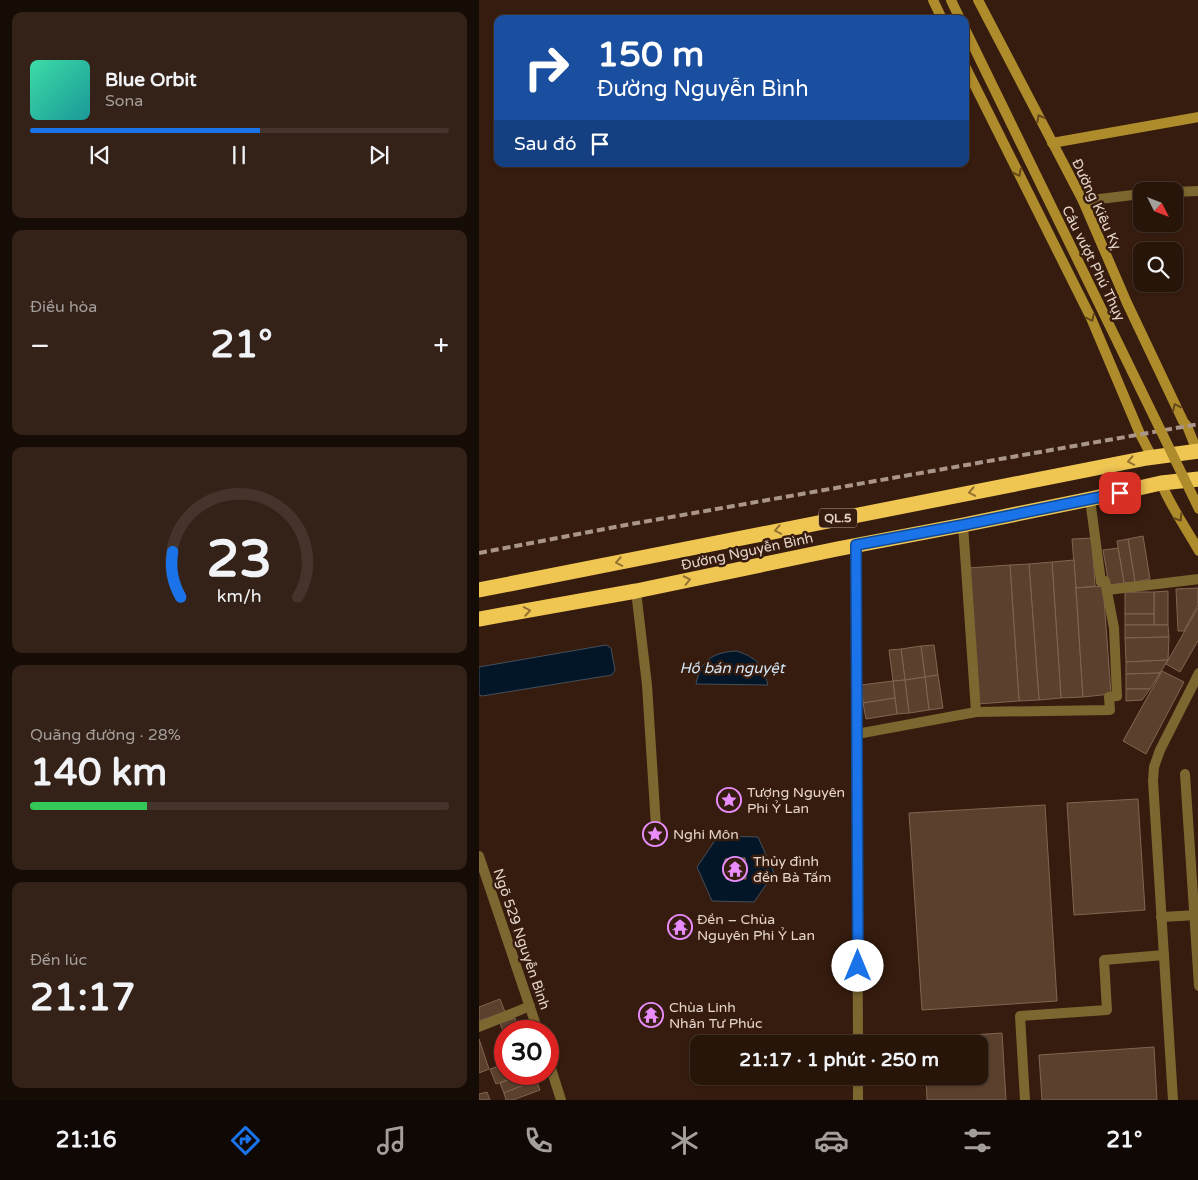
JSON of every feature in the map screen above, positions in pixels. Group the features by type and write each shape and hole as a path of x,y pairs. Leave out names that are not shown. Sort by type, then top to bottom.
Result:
{"highway":[{"name":"Đường Nguyễn Bình","path":"479,590 1152,457 1197,451"},
{"name":"Đường Nguyễn Bình","path":"479,619 636,591 1091,499 1161,483 1198,479"}],"main road":[{"path":"933,0 940,15"},
{"path":"951,0 958,15"},
{"name":"Đường Kiêu Kỵ","path":"978,0 1083,201 1127,303 1187,426 1197,451"},
{"name":"Cầu vượt Phú Thụy","path":"969,37 1198,509"},
{"path":"969,74 1091,318 1140,434 1152,457"},
{"path":"1053,143 1198,117"},
{"path":"1161,483 1198,551"}],"street":[{"path":"1183,192 1198,191"},
{"path":"1083,201 1133,195"},
{"path":"857,734 976,712 1110,710 1109,697 1117,696 1114,628 1105,581 1101,582 1091,499"},
{"path":"963,525 976,712"},
{"path":"856,545 858,1035"},
{"path":"1107,590 1198,579"},
{"path":"636,591 645,658 656,826"},
{"path":"1173,1100 1153,781 1154,767 1160,750 1198,673"},
{"path":"1185,774 1196,915 1198,986"},
{"name":"Ngõ 529 Nguyễn Bình","path":"479,856 534,1020"},
{"path":"1161,917 1196,915"},
{"path":"1025,1100 1020,1016 1107,1010 1104,960 1164,955"},
{"path":"479,1027 530,1006"},
{"path":"556,1085 561,1100"},
{"path":"858,1085 858,1100"}],"water":[{"path":"606,645 611,648 615,670 612,675 479,695 479,667"},
{"name":"Hồ bán nguyệt","path":"737,651 750,656 758,663 764,672 768,685 696,684 701,669 709,659 721,653"},
{"path":"718,836 758,837 774,873 754,902 712,901 697,867","holes":["745,858 745,878 726,879 725,859"]}],"building":[{"path":"1143,536 1150,579 1135,582 1128,539"},
{"path":"1092,538 1095,586 1076,588 1072,539"},
{"path":"1128,539 1135,582 1124,583 1117,541"},
{"path":"1118,548 1124,583 1109,585 1103,550"},
{"path":"1074,560 1083,697 1061,698 1052,562"},
{"path":"1052,562 1061,698 1039,700 1029,564"},
{"path":"1029,564 1039,700 1019,701 1010,565"},
{"path":"1010,565 1019,701 977,704 968,568"},
{"path":"1103,586 1111,694 1083,697 1076,588"},
{"path":"1198,588 1198,605 1184,631 1178,631 1176,589"},
{"path":"1168,591 1168,625 1154,625 1154,592"},
{"path":"1125,592 1154,592 1154,614 1125,614"},
{"path":"1199,606 1199,639 1180,672 1166,664"},
{"path":"1125,614 1154,614 1154,625 1125,625"},
{"path":"1125,625 1168,625 1169,637 1125,638"},
{"path":"1169,637 1168,660 1126,662 1125,638"},
{"path":"934,645 938,675 925,677 921,646"},
{"path":"921,646 925,677 905,680 901,649"},
{"path":"901,649 905,680 893,681 889,650"},
{"path":"1168,660 1160,673 1126,674 1126,662"},
{"path":"1162,671 1184,682 1146,754 1123,741"},
{"path":"1160,673 1150,689 1126,689 1126,674"},
{"path":"938,675 943,708 929,710 925,677"},
{"path":"925,677 929,710 909,713 905,680"},
{"path":"905,680 909,713 897,714 893,681"},
{"path":"893,681 895,698 863,703 861,685"},
{"path":"1126,689 1150,689 1142,700 1126,701"},
{"path":"895,698 897,714 866,719 863,703"},
{"path":"1138,799 1145,910 1074,915 1067,803"},
{"path":"1045,805 1057,1001 922,1010 909,813"},
{"name":"Thủy đình đền Bà Tấm","path":"745,858 746,879 726,879 725,859"},
{"path":"500,999 505,1012 479,1021 479,1007"},
{"path":"1002,1033 1006,1100 927,1100 926,1085 988,1085 988,1035 970,1035"},
{"path":"479,1039 489,1069 479,1073"},
{"path":"1154,1047 1157,1100 1042,1100 1039,1055"},
{"path":"494,1068 494,1079 490,1069"},
{"path":"501,1085 525,1085 504,1093"},
{"path":"524,1085 538,1085 540,1090 513,1100 506,1100 504,1093"},
{"path":"487,1092 490,1100 479,1100 479,1094"}],"railway":[{"path":"479,553 620,526 1199,424"}],"place":[{"name":"Tượng Nguyên Phi Ỷ Lan","path":"729,800"},
{"name":"Nghi Môn","path":"655,834"},
{"name":"Thủy đình đền Bà Tấm","path":"735,869"},
{"name":"Đền – Chùa Nguyên Phi Ỷ Lan","path":"680,927"},
{"name":"Chùa Linh Nhân Tư Phúc","path":"651,1015"}],"route":[{"path":"858,966 856,545 1120,493"}]}
